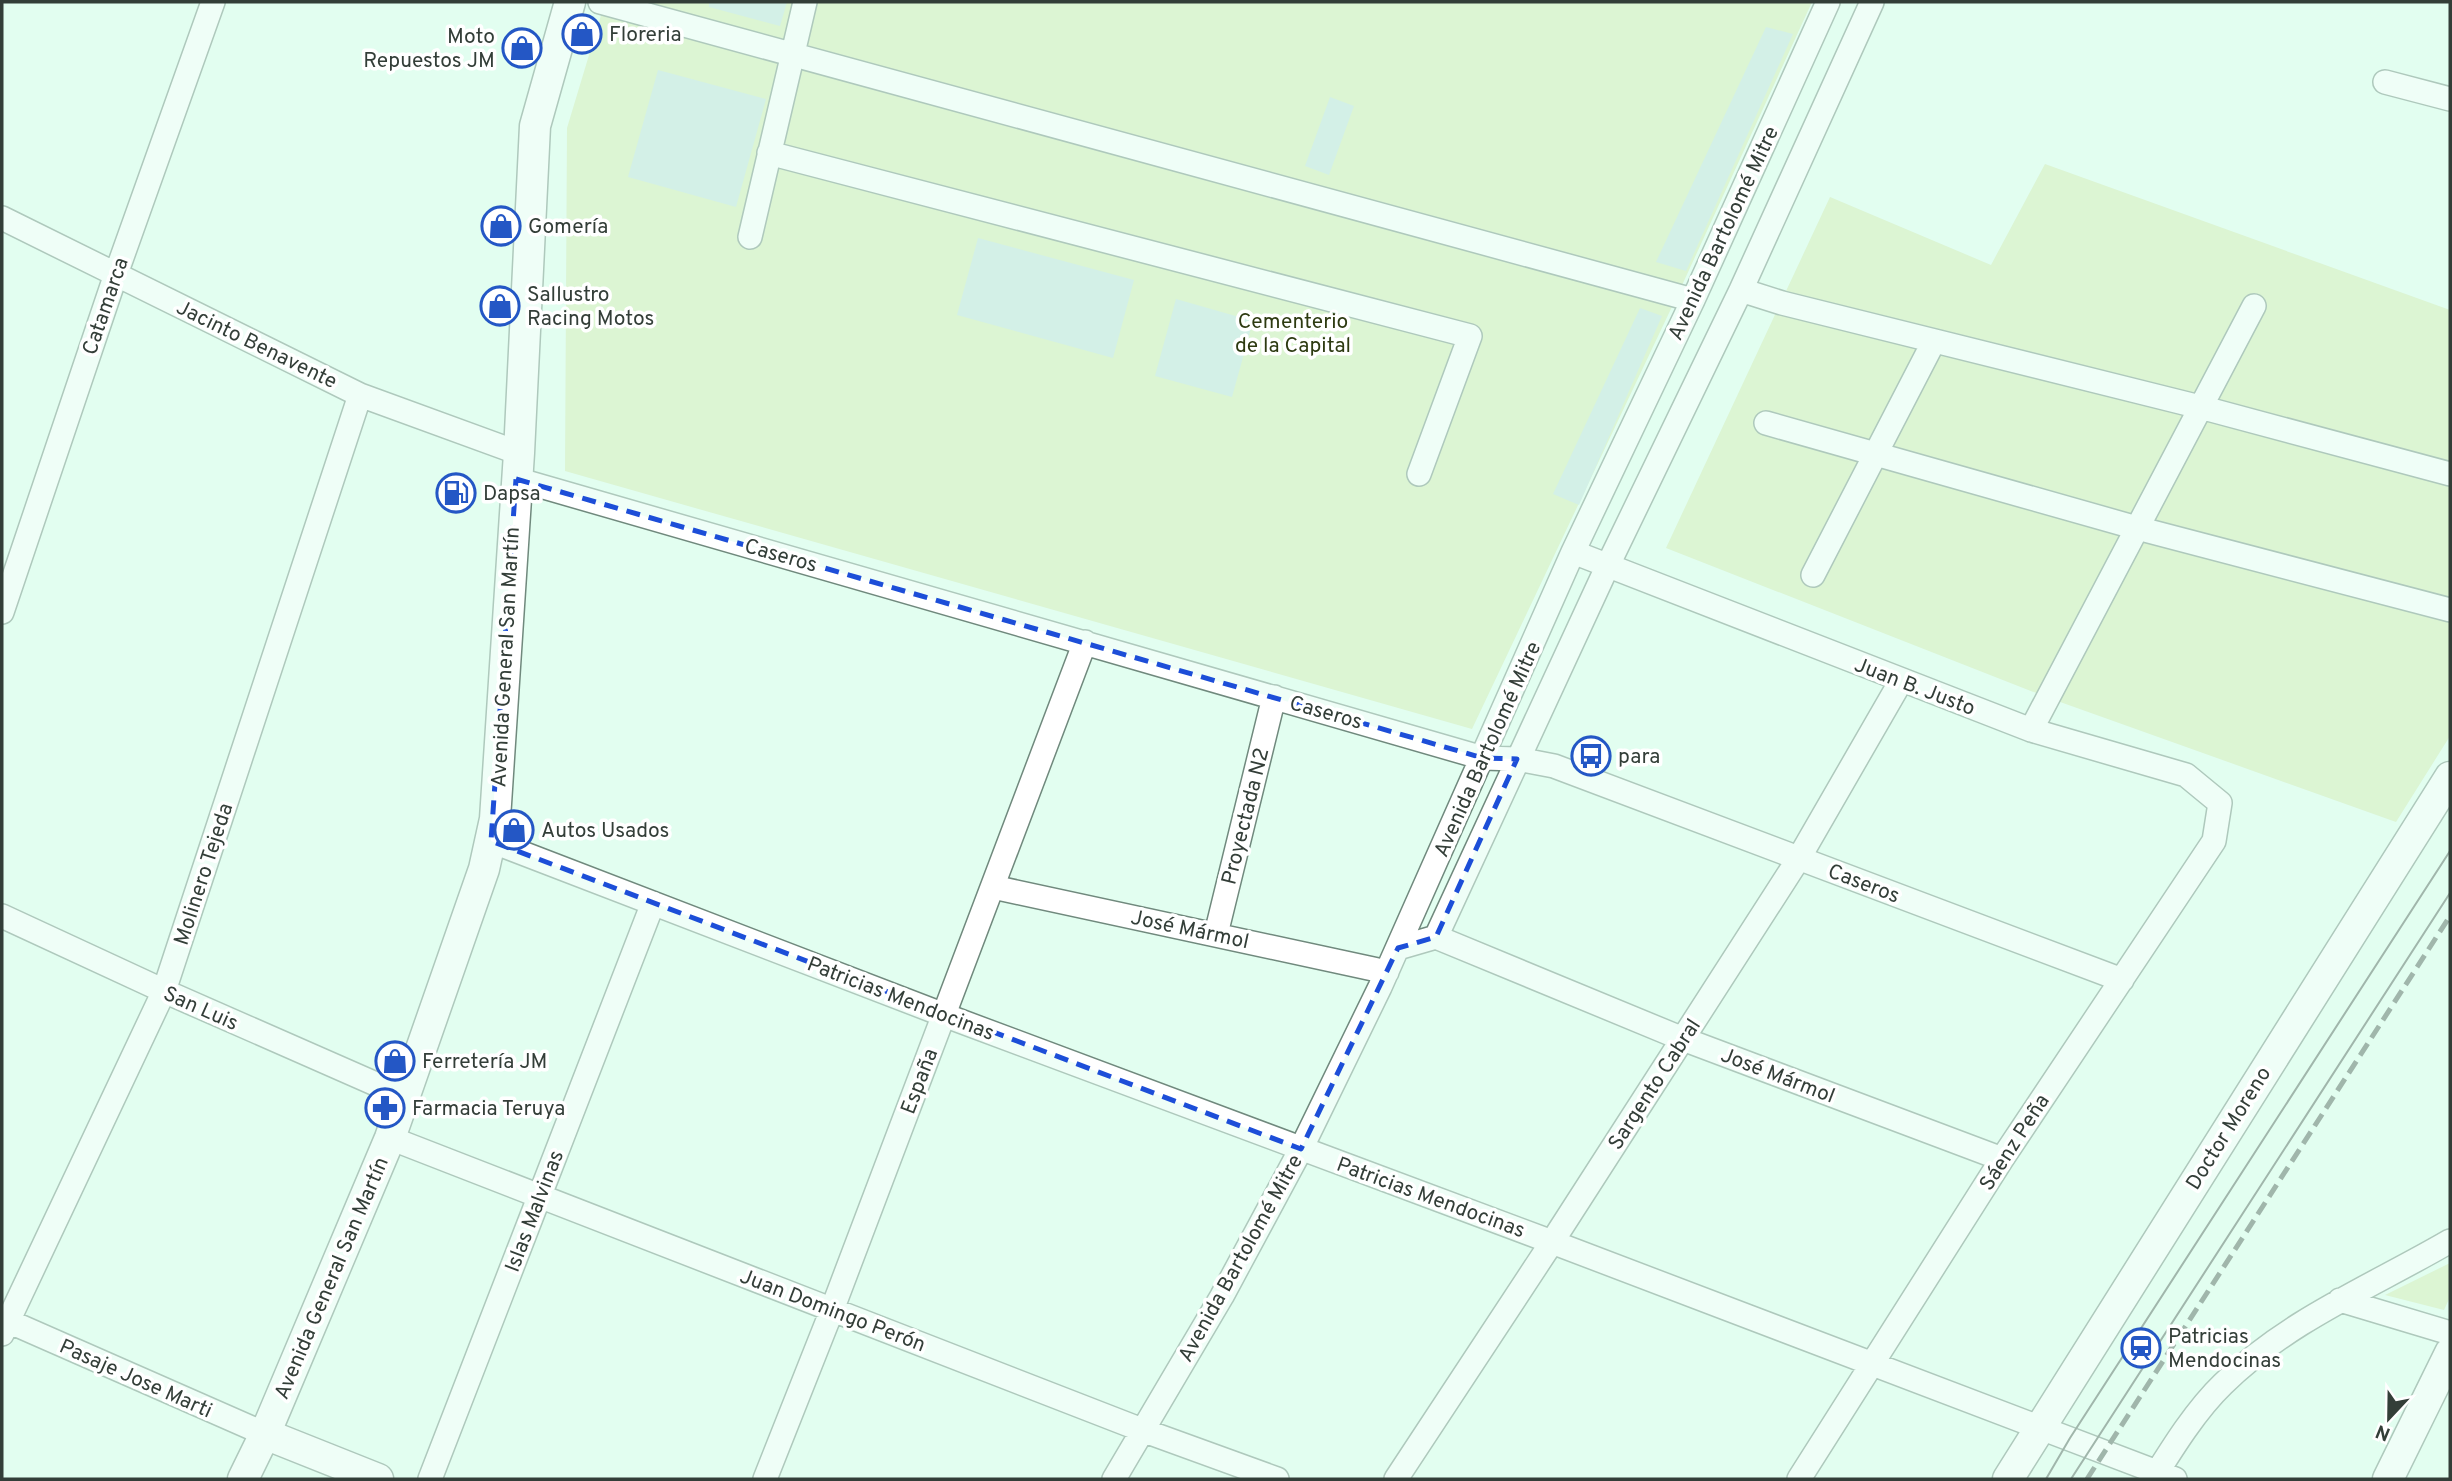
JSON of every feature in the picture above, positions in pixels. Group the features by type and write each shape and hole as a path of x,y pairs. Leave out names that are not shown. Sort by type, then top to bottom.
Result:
{"main road":[{"name":"Avenida General San Martín","path":"243,1479 265,1434 390,1138 484,869 491,841 496,807 518,466 535,126 569,2"},
{"name":"Doctor Moreno","path":"2008,1479 2450,777"},
{"path":"2388,1479 2450,1353"},
{"path":"265,1434 378,1479"}],"street":[{"name":"Catamarca","path":"2,612 116,274 213,2"},
{"path":"600,2 1693,300"},
{"path":"750,237 805,2"},
{"name":"Avenida Bartolomé Mitre","path":"1114,1479 1222,1296 1301,1149 1387,972 1573,552 1693,300 1828,2"},
{"name":"Avenida Bartolomé Mitre","path":"1436,937 1608,565 1741,289 1872,2"},
{"path":"2385,82 2450,99"},
{"path":"769,153 1470,336 1419,474"},
{"name":"Jacinto Benavente","path":"2,218 360,395 518,466"},
{"path":"1741,289 1782,303 2200,407 2450,474"},
{"path":"2031,730 2254,306"},
{"path":"1813,575 1934,341"},
{"name":"Molinero Tejeda","path":"5,1328 164,992 360,395"},
{"path":"1766,423 2137,528 2450,610"},
{"name":"Caseros","path":"518,466 1085,642 1483,758 1517,759 1554,766 2122,980"},
{"name":"Juan B. Justo","path":"1573,552 2031,730 2186,775 2220,803"},
{"name":"España","path":"765,1479 832,1310 1085,642"},
{"name":"Sargento Cabral","path":"1396,1479 1799,859 1901,681"},
{"name":"Proyectada N2","path":"1216,934 1274,697"},
{"name":"Sáenz Peña","path":"1799,1479 2002,1159 2214,841 2220,803"},
{"name":"Patricias Mendocinas","path":"491,841 944,1015 1552,1242 2038,1428 2061,1434 2162,1477"},
{"name":"José Mármol","path":"993,887 1387,972"},
{"name":"Islas Malvinas","path":"430,1479 653,903"},
{"name":"San Luis","path":"2,916 164,992 403,1096"},
{"path":"1398,948 1436,937"},
{"name":"José Mármol","path":"1436,937 1683,1039 2002,1159"},
{"name":"Juan Domingo Perón","path":"390,1138 1142,1430 1277,1479"},
{"path":"2162,1477 2191,1422 2221,1385 2271,1342 2340,1300 2450,1241"},
{"path":"2340,1300 2450,1333"},
{"name":"Pasaje Jose Marti","path":"5,1328 265,1434"}],"highlighted area":[{"path":"516,479 1483,758 1517,759 1436,937 1398,948 1301,1149 491,841"}],"green space":[{"name":"Cementerio de la Capital","path":"605,2 1812,2 1678,294 1472,729 565,471 567,128"},
{"path":"2045,164 2450,310 2450,736 2396,822 2049,698 1666,548 1830,197 1991,265"},
{"path":"2450,1263 2450,1297 2444,1310 2385,1295"}],"building":[{"path":"709,2 787,2 780,26 709,7"},
{"path":"1766,27 1793,34 1686,271 1656,262"},
{"path":"658,70 766,99 736,207 628,177"},
{"path":"1330,97 1354,106 1329,175 1305,166"},
{"path":"978,238 1134,280 1113,358 957,315"},
{"path":"1176,299 1253,321 1232,397 1155,376"},
{"path":"1640,308 1662,316 1579,505 1553,494"}],"tram line":[{"path":"2046,1479 2450,851"},
{"path":"2071,1479 2450,893"}],"railway":[{"path":"2087,1479 2450,916"}],"place":[{"name":"Floreria","path":"582,34"},
{"name":"Moto Repuestos JM","path":"522,48"},
{"name":"Gomería","path":"501,226"},
{"name":"Sallustro Racing Motos","path":"500,306"},
{"name":"Dapsa","path":"456,493"},
{"name":"para","path":"1591,756"},
{"name":"Autos Usados","path":"514,830"},
{"name":"Ferretería JM","path":"395,1061"},
{"name":"Farmacia Teruya","path":"385,1108"},
{"name":"Patricias Mendocinas","path":"2141,1348"}]}
